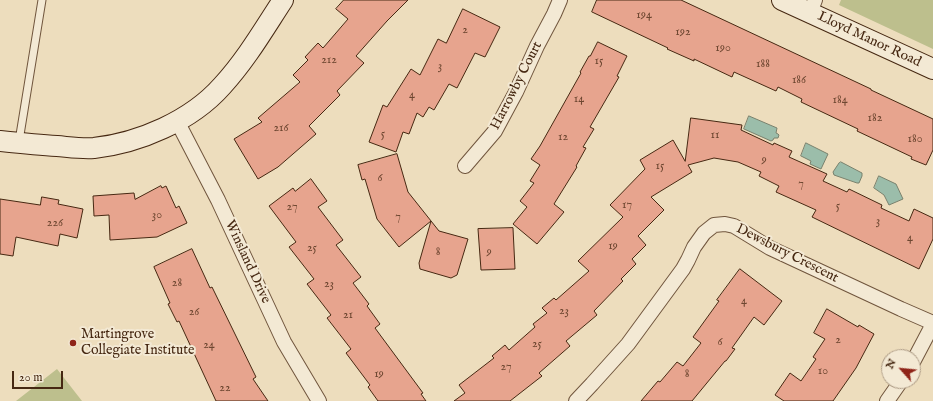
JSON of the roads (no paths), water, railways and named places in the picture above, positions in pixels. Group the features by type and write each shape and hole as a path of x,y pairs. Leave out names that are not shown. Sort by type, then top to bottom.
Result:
{"street":[{"path":"9,142 92,148 118,144 161,129 177,121 198,107 221,87 239,67 283,0"},
{"name":"Harrowby Court","path":"465,166 495,131 516,92 560,0"},
{"name":"Lloyd Manor Road","path":"782,0 813,6 933,70"},
{"name":"Winsland Drive","path":"177,121 218,200 284,342 319,401"},
{"name":"Dewsbury Crescent","path":"576,401 628,344 683,269 694,246 704,233 714,225 724,224 734,226 770,248 933,324"},
{"path":"920,349 933,324"},
{"path":"887,401 895,389"}],"lane":[{"path":"9,142 42,0"}],"place":[{"name":"Martingrove Collegiate Institute","path":"73,343"}]}
